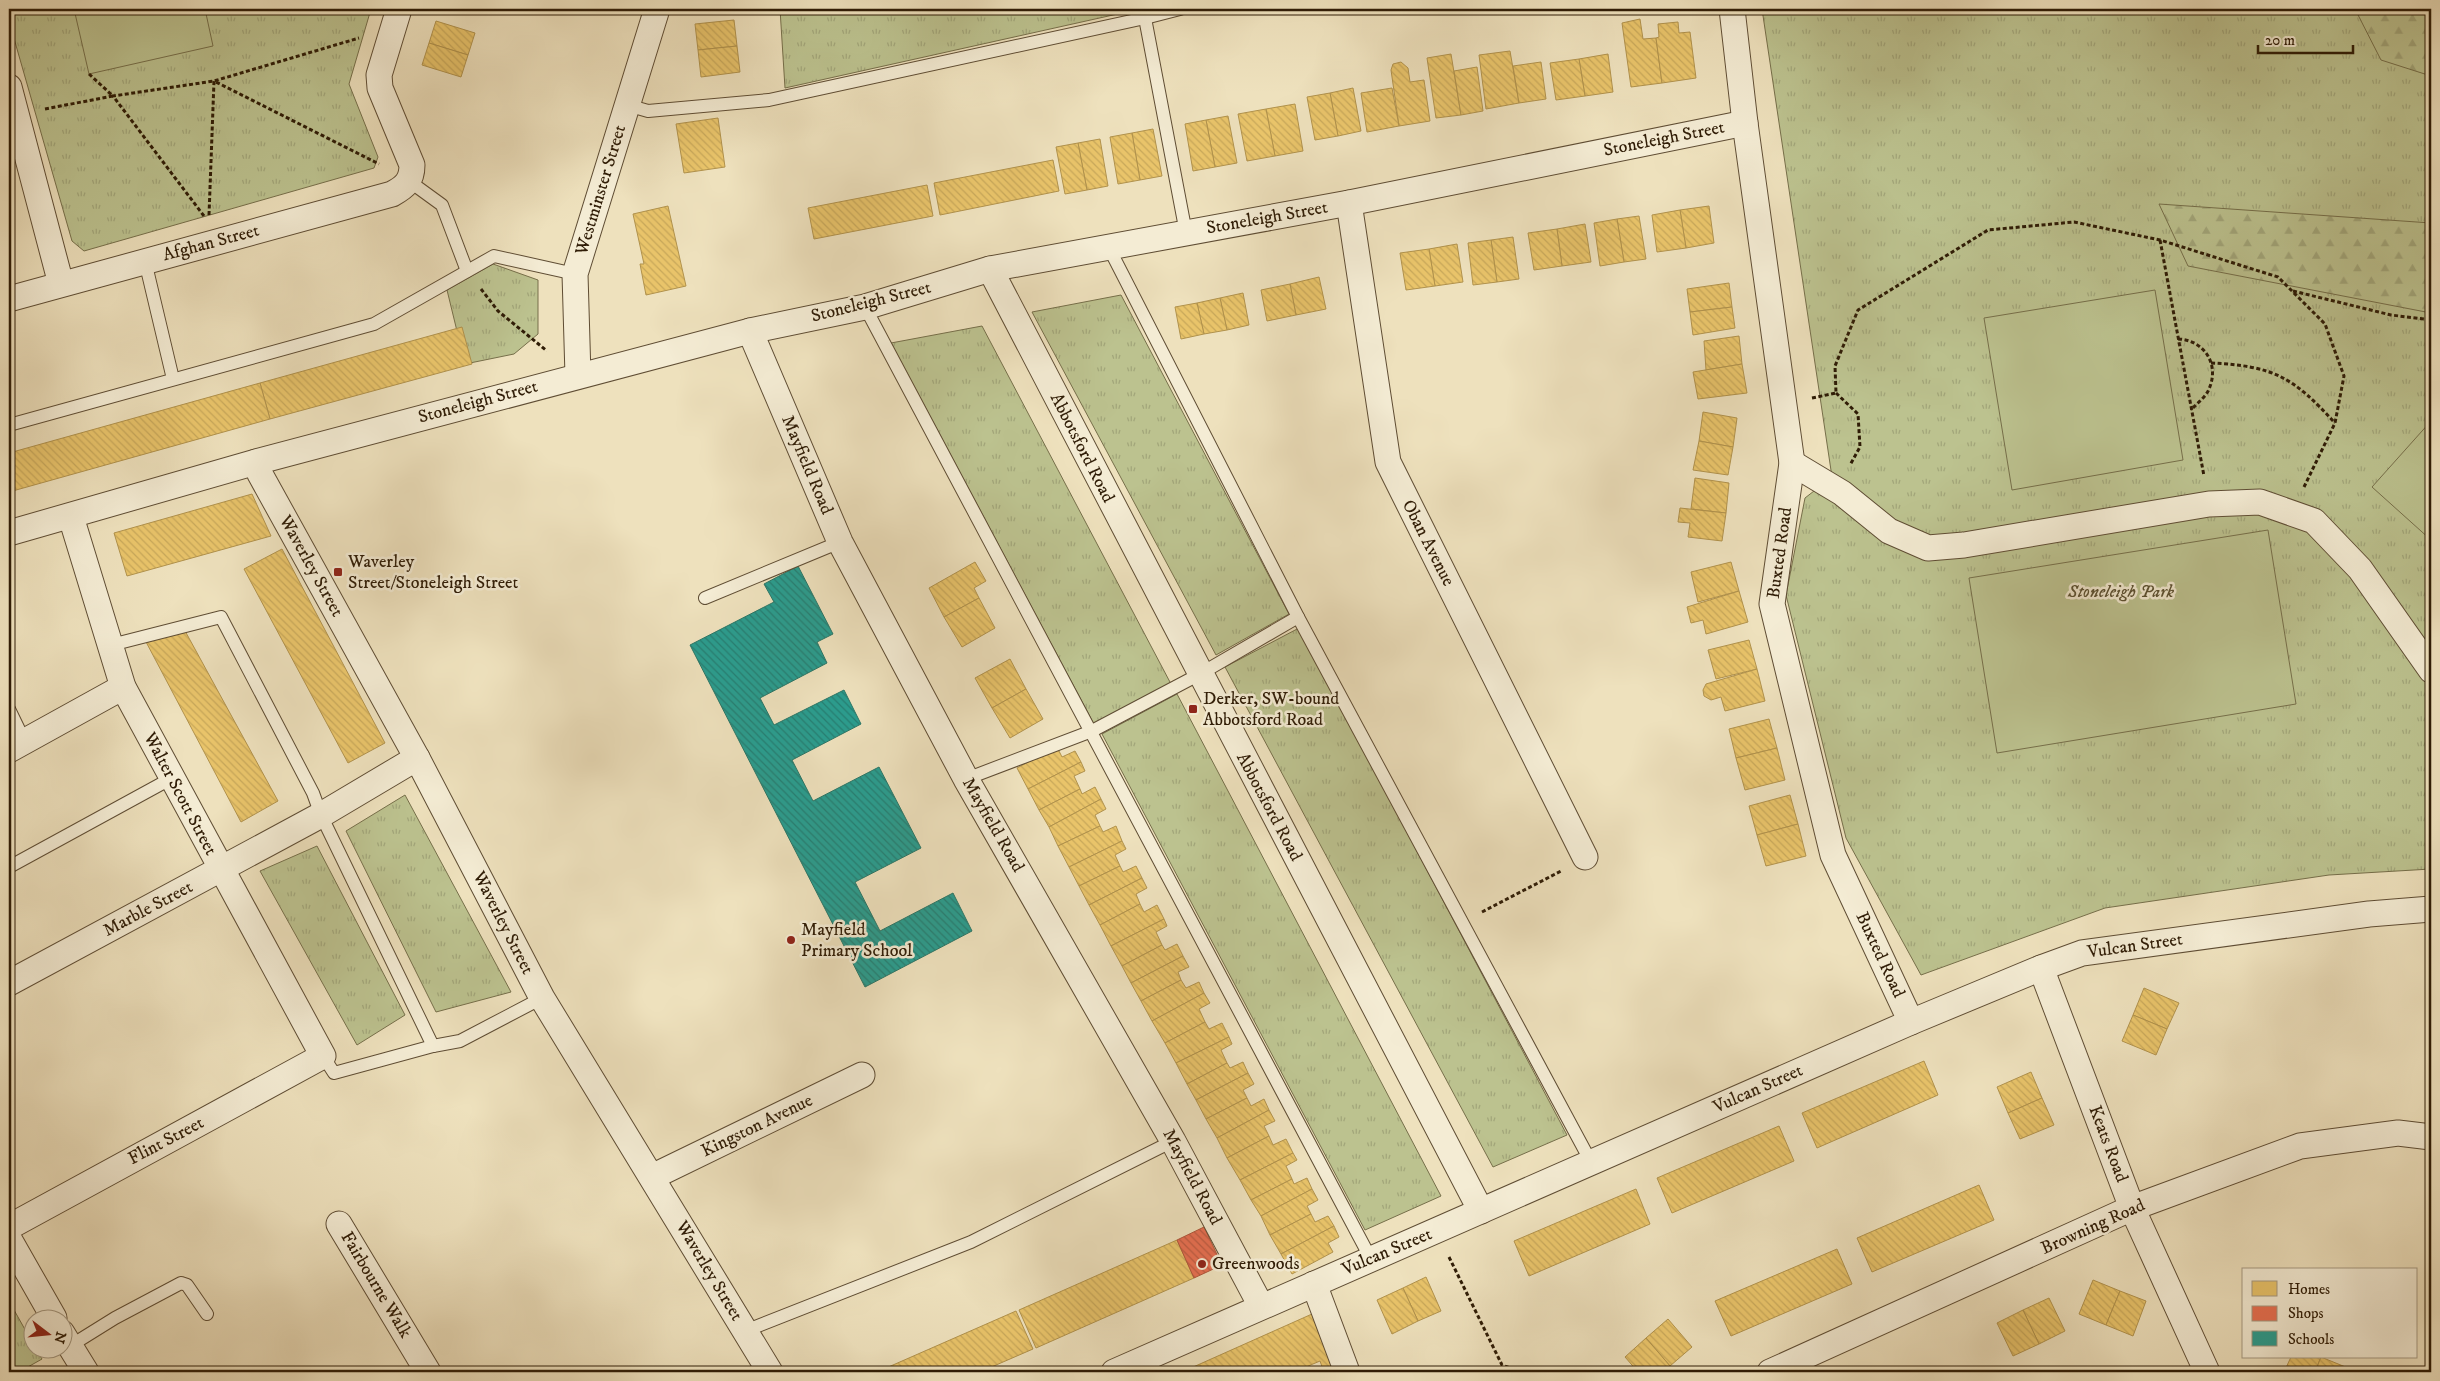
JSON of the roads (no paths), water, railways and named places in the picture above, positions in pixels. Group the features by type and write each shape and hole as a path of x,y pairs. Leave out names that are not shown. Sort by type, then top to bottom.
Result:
{"street":[{"path":"400,9 379,75 380,88 412,165 409,182"},
{"name":"Westminster Street","path":"578,376 574,274 657,9"},
{"name":"Buxted Road","path":"1732,9 1745,123 1792,463 1772,604 1833,855 1911,1022"},
{"path":"9,87 18,114 60,284"},
{"name":"Stoneleigh Street","path":"9,533 71,517 256,462 750,331 866,307 990,270 1349,203 1745,123"},
{"name":"Afghan Street","path":"9,299 392,194 409,182"},
{"name":"Oban Avenue","path":"1349,203 1388,462 1585,857"},
{"name":"Abbotsford Road","path":"990,270 1481,1211"},
{"name":"Mayfield Road","path":"750,331 840,542 966,780 1173,1141 1261,1306"},
{"name":"Waverley Street","path":"256,462 260,474 417,758 542,998 770,1372"},
{"path":"1792,463 1853,503 1889,531 1928,548 1964,545 2209,504 2260,502 2314,521 2360,569 2431,670"},
{"name":"Walter Scott Street","path":"71,517 123,687 323,1056"},
{"path":"17,746 123,687"},
{"name":"Marble Street","path":"9,983 321,815 417,758"},
{"name":"Vulcan Street","path":"1114,1372 1911,1022 2082,953 2369,914 2431,909"},
{"name":"Keats Road","path":"2041,968 2132,1208 2207,1372"},
{"name":"Flint Street","path":"9,1227 323,1056"},
{"name":"Kingston Avenue","path":"652,1177 862,1075"},
{"name":"Browning Road","path":"1770,1372 2132,1208 2300,1146 2398,1132 2431,1137"},
{"name":"Fairbourne Walk","path":"339,1224 428,1372"},
{"path":"9,1239 48,1308"},
{"path":"1314,1284 1347,1372"},
{"path":"72,1349 86,1372"}],"lane":[{"path":"627,105 648,111 769,100 1180,9"},
{"path":"1145,18 1186,233"},
{"path":"409,182 442,205 467,270"},
{"path":"1109,248 1298,617 1591,1162"},
{"path":"9,425 374,324 494,256 574,274"},
{"path":"145,261 174,379"},
{"path":"866,307 1371,1259"},
{"path":"705,598 840,542"},
{"path":"111,645 221,617 313,793 321,815 433,1046"},
{"path":"966,780 1092,731 1200,674 1298,617"},
{"path":"9,709 17,746"},
{"path":"9,866 172,778"},
{"path":"323,1056 334,1073 433,1046 460,1041 542,998"},
{"path":"745,1331 971,1242 1173,1141"},
{"path":"72,1336 115,1318 181,1284 187,1285 207,1314"}],"place":[{"name":"Waverley Street/Stoneleigh Street","path":"338,572"},
{"name":"Derker, SW-bound Abbotsford Road","path":"1193,709"},
{"name":"Mayfield Primary School","path":"791,940"},
{"name":"Greenwoods","path":"1202,1264"}],"park label":[{"name":"Stoneleigh Park","path":"2121,592"}]}
